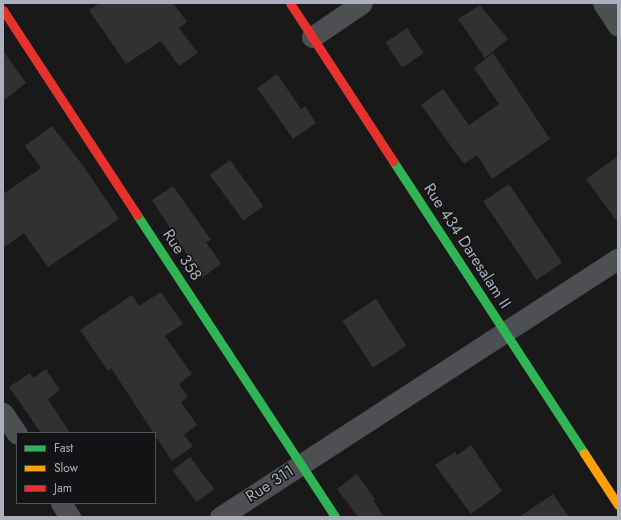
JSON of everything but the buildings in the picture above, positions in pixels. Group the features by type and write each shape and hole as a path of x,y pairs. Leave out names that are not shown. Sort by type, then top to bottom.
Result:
{"street":[{"name":"Rue 434 Daresalam II","path":"290,3 618,505"},
{"path":"312,37 362,3"},
{"path":"603,3 618,26"},
{"name":"Rue 358","path":"3,10 335,517"},
{"name":"Rue 311","path":"220,517 618,259"},
{"path":"3,413 16,432"},
{"path":"62,504 70,517"}],"traffic: fast":[{"path":"393,161 584,453"},
{"path":"137,215 335,517"}],"traffic: slow":[{"path":"584,453 618,505"}],"traffic: jam":[{"path":"290,3 393,161"},
{"path":"3,10 137,215"}]}
